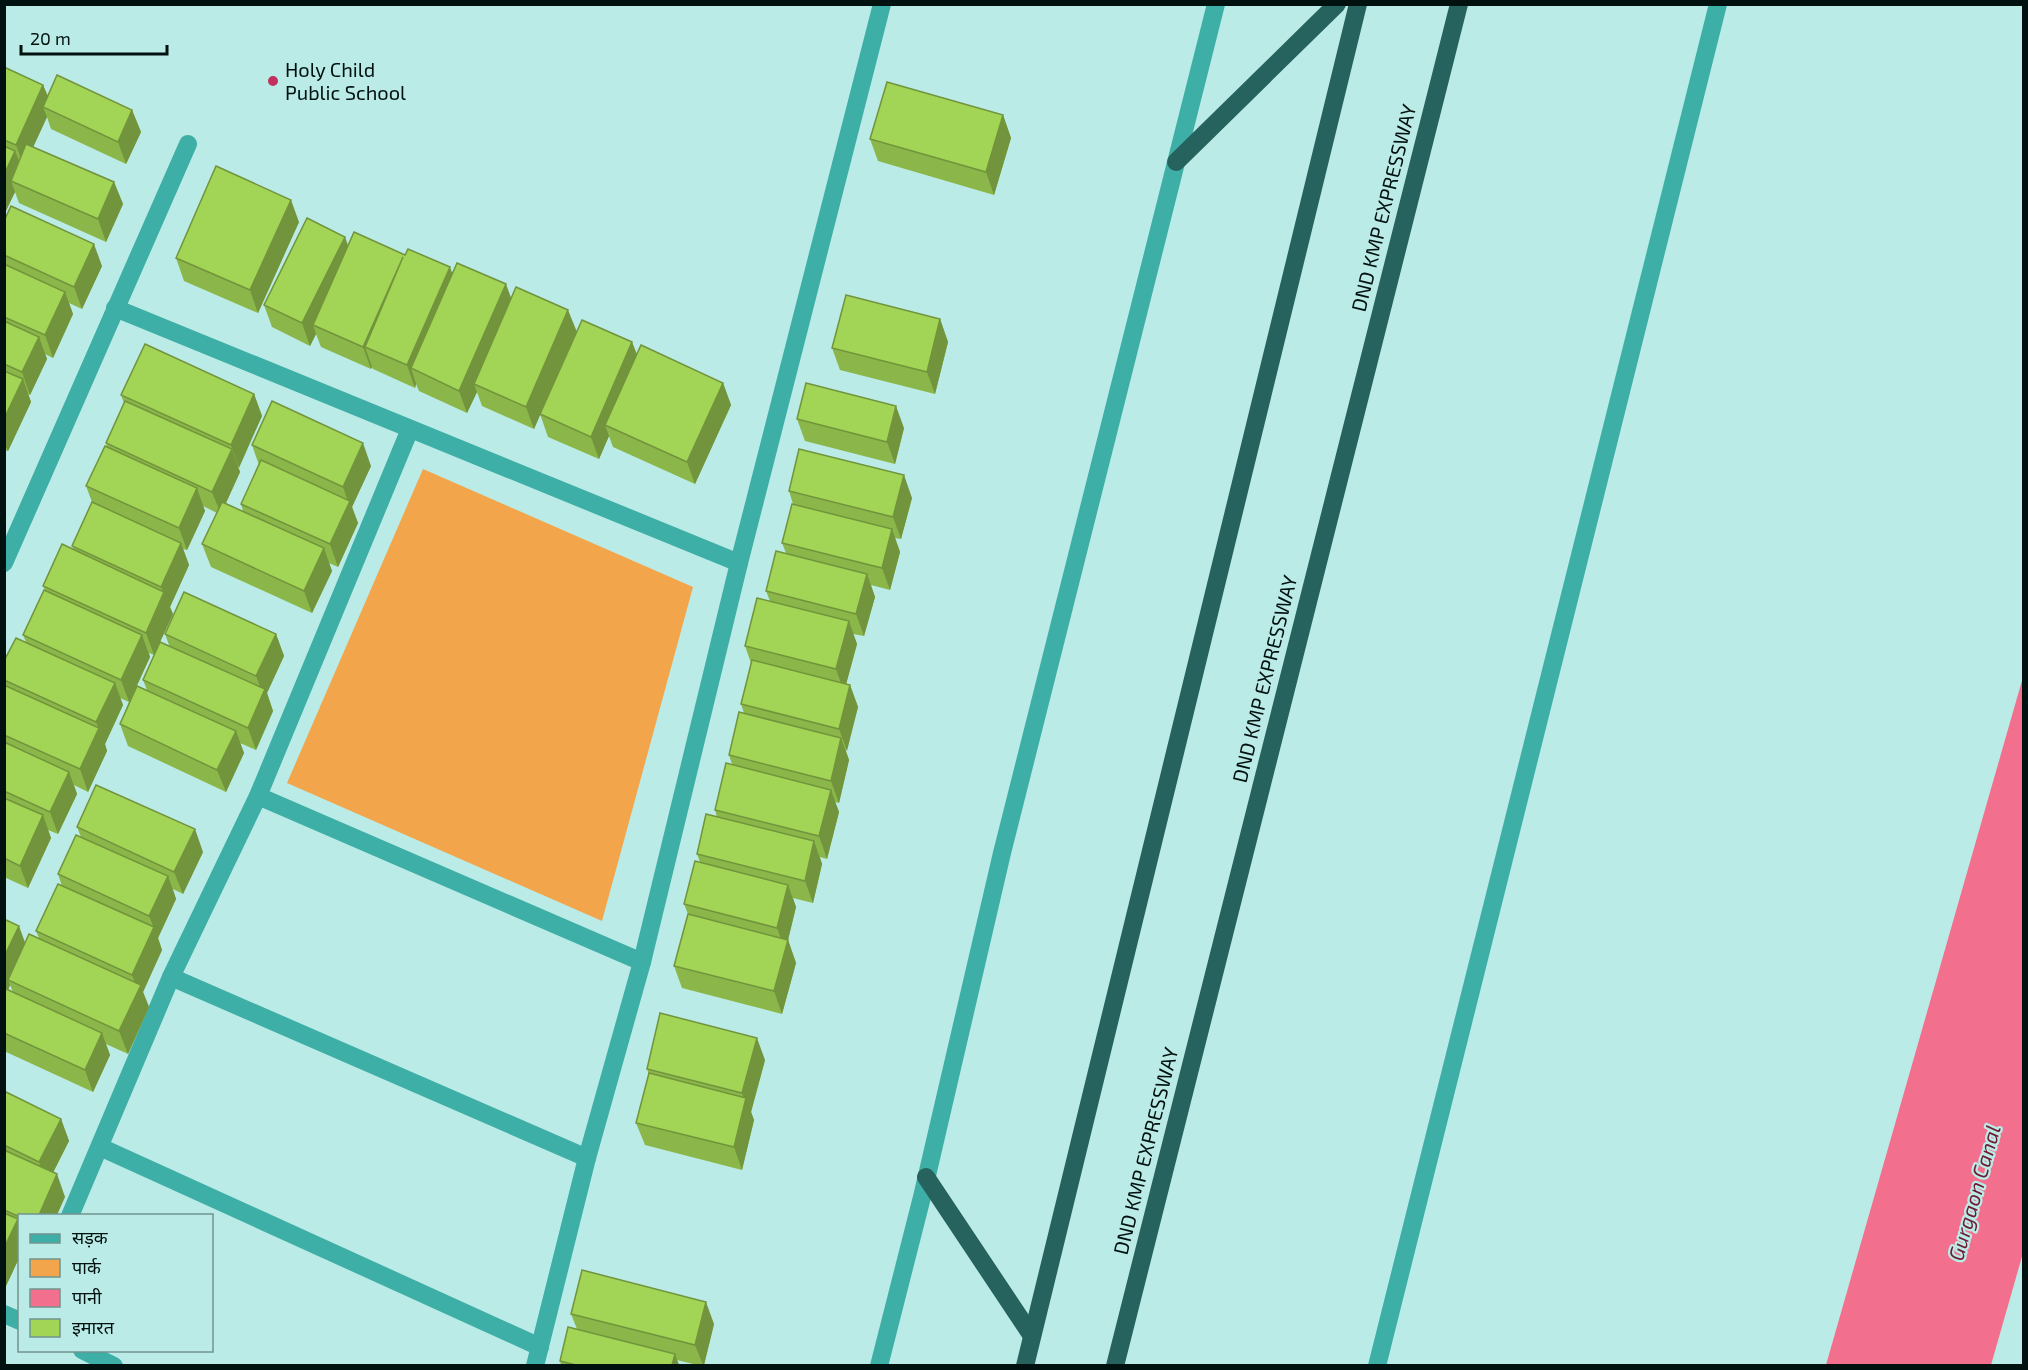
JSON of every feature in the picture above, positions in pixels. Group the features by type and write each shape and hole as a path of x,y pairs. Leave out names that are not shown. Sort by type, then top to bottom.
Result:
{"highway":[{"path":"1176,162 1337,4"},
{"path":"1025,1365 1358,4"},
{"name":"DND KMP EXPRESSWAY","path":"1115,1365 1459,4"},
{"path":"926,1177 1032,1336"}],"street":[{"path":"535,1365 587,1158 642,962 739,563 882,4"},
{"path":"879,1365 1002,853 1216,4"},
{"path":"1377,1365 1718,4"},
{"path":"4,563 188,144"},
{"path":"115,308 739,563"},
{"path":"70,1214 171,977 258,796 410,429"},
{"path":"258,796 642,962"},
{"path":"171,977 587,1158"},
{"path":"100,1147 540,1347"},
{"path":"4,1314 18,1320"},
{"path":"86,1352 114,1365"}],"green space":[{"path":"423,469 693,587 602,921 287,783"}],"water":[{"name":"Gurgaon Canal","path":"2023,677 2023,1253 1991,1365 1826,1365"}],"building":[{"path":"4,67 43,85 16,145 4,140"},
{"path":"57,75 132,110 118,142 43,107"},
{"path":"887,82 1003,115 986,172 870,139"},
{"path":"26,144 114,182 98,219 11,181"},
{"path":"4,146 15,151 4,175"},
{"path":"216,166 291,200 250,290 176,258"},
{"path":"11,206 94,244 74,287 4,255 4,221"},
{"path":"307,218 345,237 302,323 264,305"},
{"path":"354,232 405,255 408,249 450,267 407,365 365,347 403,257 363,347 313,325"},
{"path":"457,263 506,284 459,391 411,368"},
{"path":"4,264 65,292 45,335 4,317"},
{"path":"516,287 568,310 526,407 474,384"},
{"path":"846,295 940,319 927,372 832,348"},
{"path":"582,320 632,342 591,437 540,414"},
{"path":"4,321 39,337 22,372 4,364"},
{"path":"145,344 254,394 231,445 121,395"},
{"path":"641,345 723,383 687,462 605,425"},
{"path":"4,371 23,379 4,419"},
{"path":"806,383 896,406 887,442 797,419"},
{"path":"125,401 232,449 212,492 106,443"},
{"path":"272,401 363,443 343,487 252,445"},
{"path":"105,446 197,488 179,528 86,486"},
{"path":"799,449 904,475 893,517 789,491"},
{"path":"261,460 350,501 330,544 241,504"},
{"path":"92,502 181,543 161,587 72,546"},
{"path":"222,502 324,548 304,591 202,544"},
{"path":"792,504 892,529 882,568 782,543"},
{"path":"62,544 164,592 146,633 43,586"},
{"path":"776,551 867,574 856,614 766,591"},
{"path":"44,590 142,635 121,680 23,635"},
{"path":"184,592 276,634 256,676 165,634"},
{"path":"757,598 849,621 836,669 745,646"},
{"path":"16,638 115,683 96,722 4,680 4,661"},
{"path":"160,642 265,689 248,728 143,680"},
{"path":"752,660 850,685 839,729 741,704"},
{"path":"4,685 99,728 80,769 4,735"},
{"path":"137,686 236,731 217,770 120,724"},
{"path":"739,712 841,738 831,781 729,755"},
{"path":"4,742 69,772 50,812 4,791"},
{"path":"726,763 831,790 819,836 715,810"},
{"path":"96,785 195,829 174,872 77,827"},
{"path":"4,798 43,815 20,866 4,858"},
{"path":"706,814 814,841 805,881 697,854"},
{"path":"76,835 168,876 149,916 58,874"},
{"path":"695,861 788,885 777,928 684,904"},
{"path":"58,884 154,927 132,975 36,931"},
{"path":"688,914 788,940 774,991 674,966"},
{"path":"4,919 19,926 4,957"},
{"path":"29,934 141,985 119,1031 8,980"},
{"path":"4,988 102,1033 85,1070 4,1033"},
{"path":"660,1013 757,1038 742,1093 647,1069"},
{"path":"649,1073 746,1098 734,1147 636,1123"},
{"path":"4,1091 61,1119 39,1162 4,1145"},
{"path":"4,1150 57,1174 39,1214 18,1214 18,1216 4,1210"},
{"path":"4,1213 18,1219 4,1248"},
{"path":"582,1270 706,1302 695,1345 571,1314"},
{"path":"568,1327 675,1354 672,1365 576,1365 560,1361"}],"place":[{"name":"Holy Child Public School","path":"273,81"}]}
